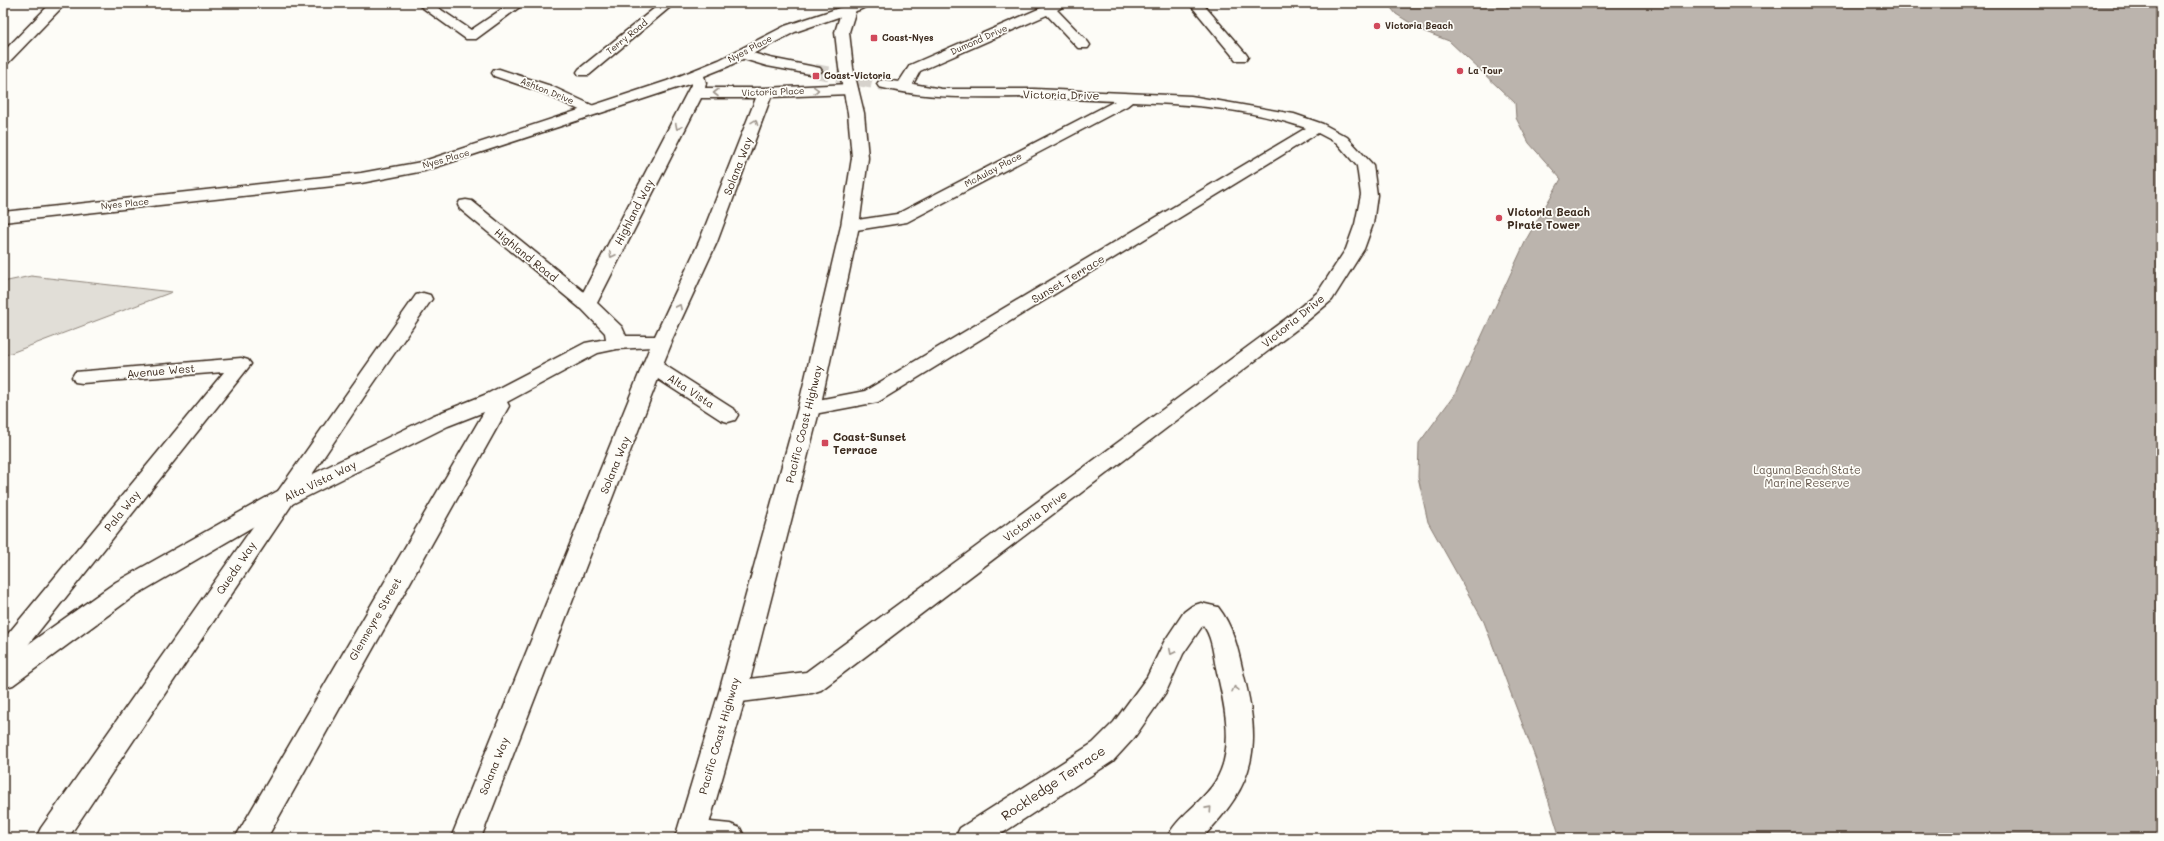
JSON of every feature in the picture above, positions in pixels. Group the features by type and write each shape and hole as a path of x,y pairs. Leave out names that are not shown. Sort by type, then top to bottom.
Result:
{"main road":[{"path":"3,60 59,3"},
{"name":"Nyes Place","path":"3,217 361,178 396,172 446,160 593,111 696,74 742,54 790,29 849,6"},
{"name":"Pacific Coast Highway","path":"690,836 733,692 809,408 850,226 860,158 856,113 844,55 842,32 849,6"},
{"name":"Highland Way","path":"587,304 696,93 699,83 696,74"},
{"name":"Victoria Place","path":"696,93 764,93 850,89"},
{"name":"Solana Way","path":"662,342 708,242 763,100 764,93"},
{"path":"587,304 615,331 617,343"},
{"name":"Alta Vista Way","path":"3,677 125,589 284,498 440,421 495,399 592,348 617,343 662,342"},
{"name":"Glenneyre Street","path":"250,838 498,406 495,399"}],"street":[{"path":"422,3 471,36 519,3"},
{"name":"Terry Road","path":"584,72 669,3"},
{"name":"Nyes Place","path":"849,6 864,3"},
{"name":"Dumond Drive","path":"903,88 915,68 1063,3"},
{"path":"1195,3 1241,57"},
{"path":"1049,9 1083,45"},
{"path":"742,54 767,62 815,71"},
{"name":"Ashton Drive","path":"499,73 546,89 593,111"},
{"name":"Victoria Drive","path":"733,692 812,682 1294,322 1325,296 1354,249 1364,224 1369,195 1365,165 1342,140 1318,127 1289,117 1191,100 1130,96 1034,93 942,94 884,84"},
{"name":"McAulay Place","path":"850,226 901,218 1122,103 1130,96"},
{"name":"Sunset Terrace","path":"809,408 872,398 1318,127"},
{"name":"Highland Road","path":"466,205 587,304"},
{"name":"Queda Way","path":"51,838 423,298"},
{"name":"Solana Way","path":"466,838 654,367 662,342"},
{"name":"Avenue West","path":"82,377 241,364"},
{"name":"Pala Way","path":"3,658 241,364"},
{"name":"Alta Vista","path":"654,367 728,415"},
{"name":"Rockledge Terrace","path":"970,838 1103,752 1124,730 1157,684 1173,649 1193,619 1201,613 1209,614 1220,631 1241,722 1236,766 1225,791 1182,838"},
{"path":"690,836 730,838"}],"shaded area":[{"name":"Laguna Beach State Marine Reserve","path":"1387,3 2161,3 2161,838 1560,838 1536,760 1484,622 1428,522 1418,477 1419,443 1455,394 1527,238 1561,179 1529,143 1516,118 1515,103 1449,41 1423,31 1396,14"},
{"path":"31,276 172,292 3,356 3,282"}],"tunnel":[{"path":"815,71 884,84"}],"place":[{"name":"Victoria Beach","path":"1377,26"},
{"name":"Coast-Nyes","path":"874,38"},
{"name":"La Tour","path":"1460,71"},
{"name":"Coast-Victoria","path":"816,76"},
{"name":"Victoria Beach Pirate Tower","path":"1499,218"},
{"name":"Coast-Sunset Terrace","path":"825,443"}]}
